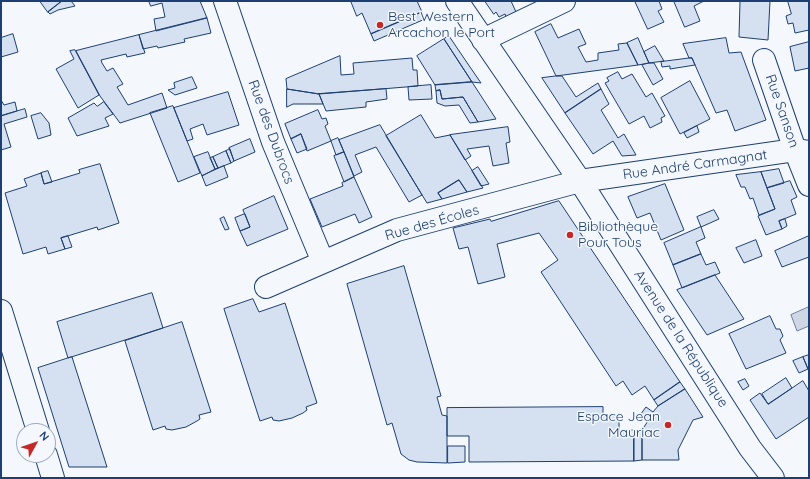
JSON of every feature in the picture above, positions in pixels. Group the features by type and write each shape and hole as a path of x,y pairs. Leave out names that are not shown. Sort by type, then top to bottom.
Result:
{"street":[{"name":"Rue des Dubrocs","path":"225,1 273,142 323,262"},
{"name":"Avenue de la République","path":"457,1 580,182 750,448 773,478"},
{"path":"483,40 564,1"},
{"name":"Rue Sanson","path":"764,60 802,151 809,185"},
{"name":"Rue André Carmagnat","path":"580,182 802,151"},
{"name":"Rue des Écoles","path":"266,287 397,230 580,182"},
{"path":"1,311 36,423"},
{"path":"48,463 53,478"}],"shaded area":[{"path":"809,307 809,326 797,331 791,315"}],"building":[{"path":"40,1 62,1 48,12"},
{"path":"62,1 71,1 75,6 58,10 50,14 48,12"},
{"path":"149,1 200,1 207,18 156,31 154,19 165,17 162,3 151,6"},
{"name":"Best Western Arcachon le Port","path":"351,1 417,1 422,12 371,34 362,13 357,16"},
{"path":"485,1 511,1 516,12 506,17 505,14 499,17 496,12 494,14"},
{"path":"635,1 659,1 662,9 658,11 664,22 648,29"},
{"path":"674,1 704,1 694,6 700,21 685,27"},
{"path":"732,1 770,1 768,40 739,37 740,2"},
{"path":"788,1 809,1 809,30 795,33 793,23 788,24 786,16 791,14"},
{"path":"422,12 425,19 374,41 371,34"},
{"path":"207,18 211,33 184,39 185,42 158,48 157,46 143,49 139,35"},
{"path":"551,24 558,38 579,29 586,44 578,47 586,62 598,60 598,53 619,50 618,44 627,43 638,65 556,76 535,32"},
{"path":"13,34 18,52 1,57 1,38"},
{"path":"139,35 145,53 127,57 126,54 101,60 102,63 107,71 113,68 123,84 117,87 128,105 162,93 167,108 120,123 100,96 76,51"},
{"path":"449,36 481,83 472,82 444,39"},
{"path":"638,38 649,63 638,65 627,43"},
{"path":"726,38 729,53 741,52 766,120 735,131 727,110 716,113 692,58 689,58 683,44"},
{"path":"444,39 472,82 435,85 417,56"},
{"path":"809,42 809,68 795,71 790,47"},
{"path":"655,46 664,61 649,63 644,52"},
{"path":"75,50 99,95 78,108 56,69 74,59 70,51"},
{"path":"340,56 341,75 354,74 353,63 412,58 413,70 417,70 418,86 319,94 287,89 286,79"},
{"path":"692,58 695,65 670,69 670,66 662,67 661,62"},
{"path":"654,63 663,79 653,85 642,65"},
{"path":"618,72 622,79 632,74 646,97 652,93 665,116 661,118 662,122 650,128 644,116 629,124 605,83 609,81 607,78"},
{"path":"562,76 576,97 598,83 601,89 565,113 542,78"},
{"path":"192,77 197,88 175,95 168,90 175,88 174,83"},
{"path":"690,81 710,119 680,134 661,98"},
{"path":"472,82 496,119 478,122 463,97 442,99 440,90 436,91 435,85"},
{"path":"431,85 432,99 409,100 408,87"},
{"path":"287,89 319,94 323,104 293,104 287,107"},
{"path":"386,89 387,99 366,102 366,107 326,111 319,94"},
{"path":"601,89 609,104 601,110 618,138 624,134 636,155 622,156 613,141 593,154 565,113"},
{"path":"440,90 442,99 463,97 478,122 470,123 459,105 445,106 437,103 436,91"},
{"path":"228,92 239,125 207,135 203,124 190,129 193,139 187,141 174,108"},
{"path":"1,100 4,105 15,102 17,111 1,116"},
{"path":"104,102 113,114 105,118 109,126 77,136 68,118 94,103 97,106"},
{"path":"173,106 200,173 178,182 150,113"},
{"path":"25,109 27,117 4,124 11,147 1,150 1,116"},
{"path":"318,110 322,119 326,118 328,124 325,126 331,141 307,151 301,134 291,139 285,124"},
{"path":"41,113 49,123 51,135 38,139 31,116"},
{"path":"421,115 435,138 450,135 483,188 467,192 459,180 438,193 442,199 427,203 386,136"},
{"path":"380,125 422,195 409,202 376,147 355,155 362,172 354,176 339,140"},
{"path":"697,126 699,132 687,138 684,133"},
{"path":"508,127 510,142 506,143 509,163 493,166 489,146 467,149 471,156 465,160 450,135"},
{"path":"301,134 307,149 297,153 291,139"},
{"path":"338,138 344,152 336,155 331,141"},
{"path":"250,139 255,152 234,161 229,148"},
{"path":"230,149 234,161 231,163 226,151"},
{"path":"226,151 231,163 218,168 213,157"},
{"path":"208,152 215,169 202,176 194,157"},
{"path":"344,152 354,177 344,182 334,156"},
{"path":"213,157 218,168 215,169 210,158"},
{"path":"100,164 119,223 98,230 97,227 61,238 65,249 48,254 46,247 23,254 5,193 27,186 24,179 41,173 44,184 80,173 79,170"},
{"path":"224,166 228,177 206,186 202,176"},
{"path":"478,167 489,184 481,186 472,171"},
{"path":"779,169 784,183 767,188 761,172"},
{"path":"48,171 52,182 44,184 41,173"},
{"path":"761,172 775,209 759,215 753,198 750,199 745,187 741,187 736,175"},
{"path":"354,177 372,217 359,223 355,214 322,227 310,199 343,186 342,183"},
{"path":"459,180 467,192 442,199 438,193"},
{"path":"790,181 797,197 791,200 796,214 779,221 782,229 766,235 758,216 775,209 767,188"},
{"path":"665,184 684,230 661,240 650,213 637,218 628,197"},
{"path":"274,196 288,229 247,246 240,231 250,227 243,210"},
{"path":"559,201 680,382 654,400 645,386 632,395 623,381 616,386 541,272 558,260 539,233 497,244 505,277 478,284 468,247 459,249 453,228 490,219 491,221"},
{"path":"714,210 719,219 701,227 697,217"},
{"path":"245,214 250,227 240,231 235,218"},
{"path":"224,217 229,229 225,230 220,219"},
{"path":"785,219 787,226 782,229 779,221"},
{"path":"701,227 705,238 696,242 701,254 673,265 664,243"},
{"path":"68,236 72,247 65,249 61,238"},
{"path":"809,236 809,257 782,267 775,251"},
{"path":"756,240 762,256 744,263 736,248"},
{"path":"701,254 706,265 715,262 720,273 682,288 673,265"},
{"path":"404,266 441,396 437,397 442,415 447,416 447,463 417,462 409,460 401,454 392,423 387,425 347,284"},
{"path":"715,275 744,319 707,335 677,290"},
{"path":"152,293 163,328 68,358 57,322"},
{"path":"253,299 259,312 285,303 317,403 306,407 307,410 292,418 279,421 273,420 272,417 260,421 224,309"},
{"path":"770,316 776,329 780,329 783,336 780,340 786,353 746,369 729,334"},
{"path":"182,322 211,412 199,415 200,419 186,427 172,430 166,429 165,426 153,430 125,341"},
{"path":"809,355 809,369 808,369 803,357"},
{"path":"72,357 107,467 69,467 38,368"},
{"path":"803,357 808,369 799,373 793,361"},
{"path":"786,378 792,388 768,404 762,394"},
{"path":"745,379 749,386 743,390 738,382"},
{"path":"803,381 809,391 809,417 776,439 750,400 760,393 768,404"},
{"path":"680,382 685,389 658,406 654,400"},
{"name":"Espace Jean Mauriac","path":"685,389 703,417 693,420 678,450 679,460 642,460 642,430 648,421 640,415 646,407 653,412 658,406"},
{"path":"603,407 603,415 619,415 619,431 634,430 634,461 469,462 469,436 447,436 447,408"},
{"path":"634,430 642,430 642,460 634,461"},
{"path":"448,446 465,446 465,462 448,463"}],"place":[{"name":"Best Western Arcachon le Port","path":"380,25"},
{"name":"Bibliothèque Pour Tous","path":"570,235"},
{"name":"Espace Jean Mauriac","path":"668,425"}]}
